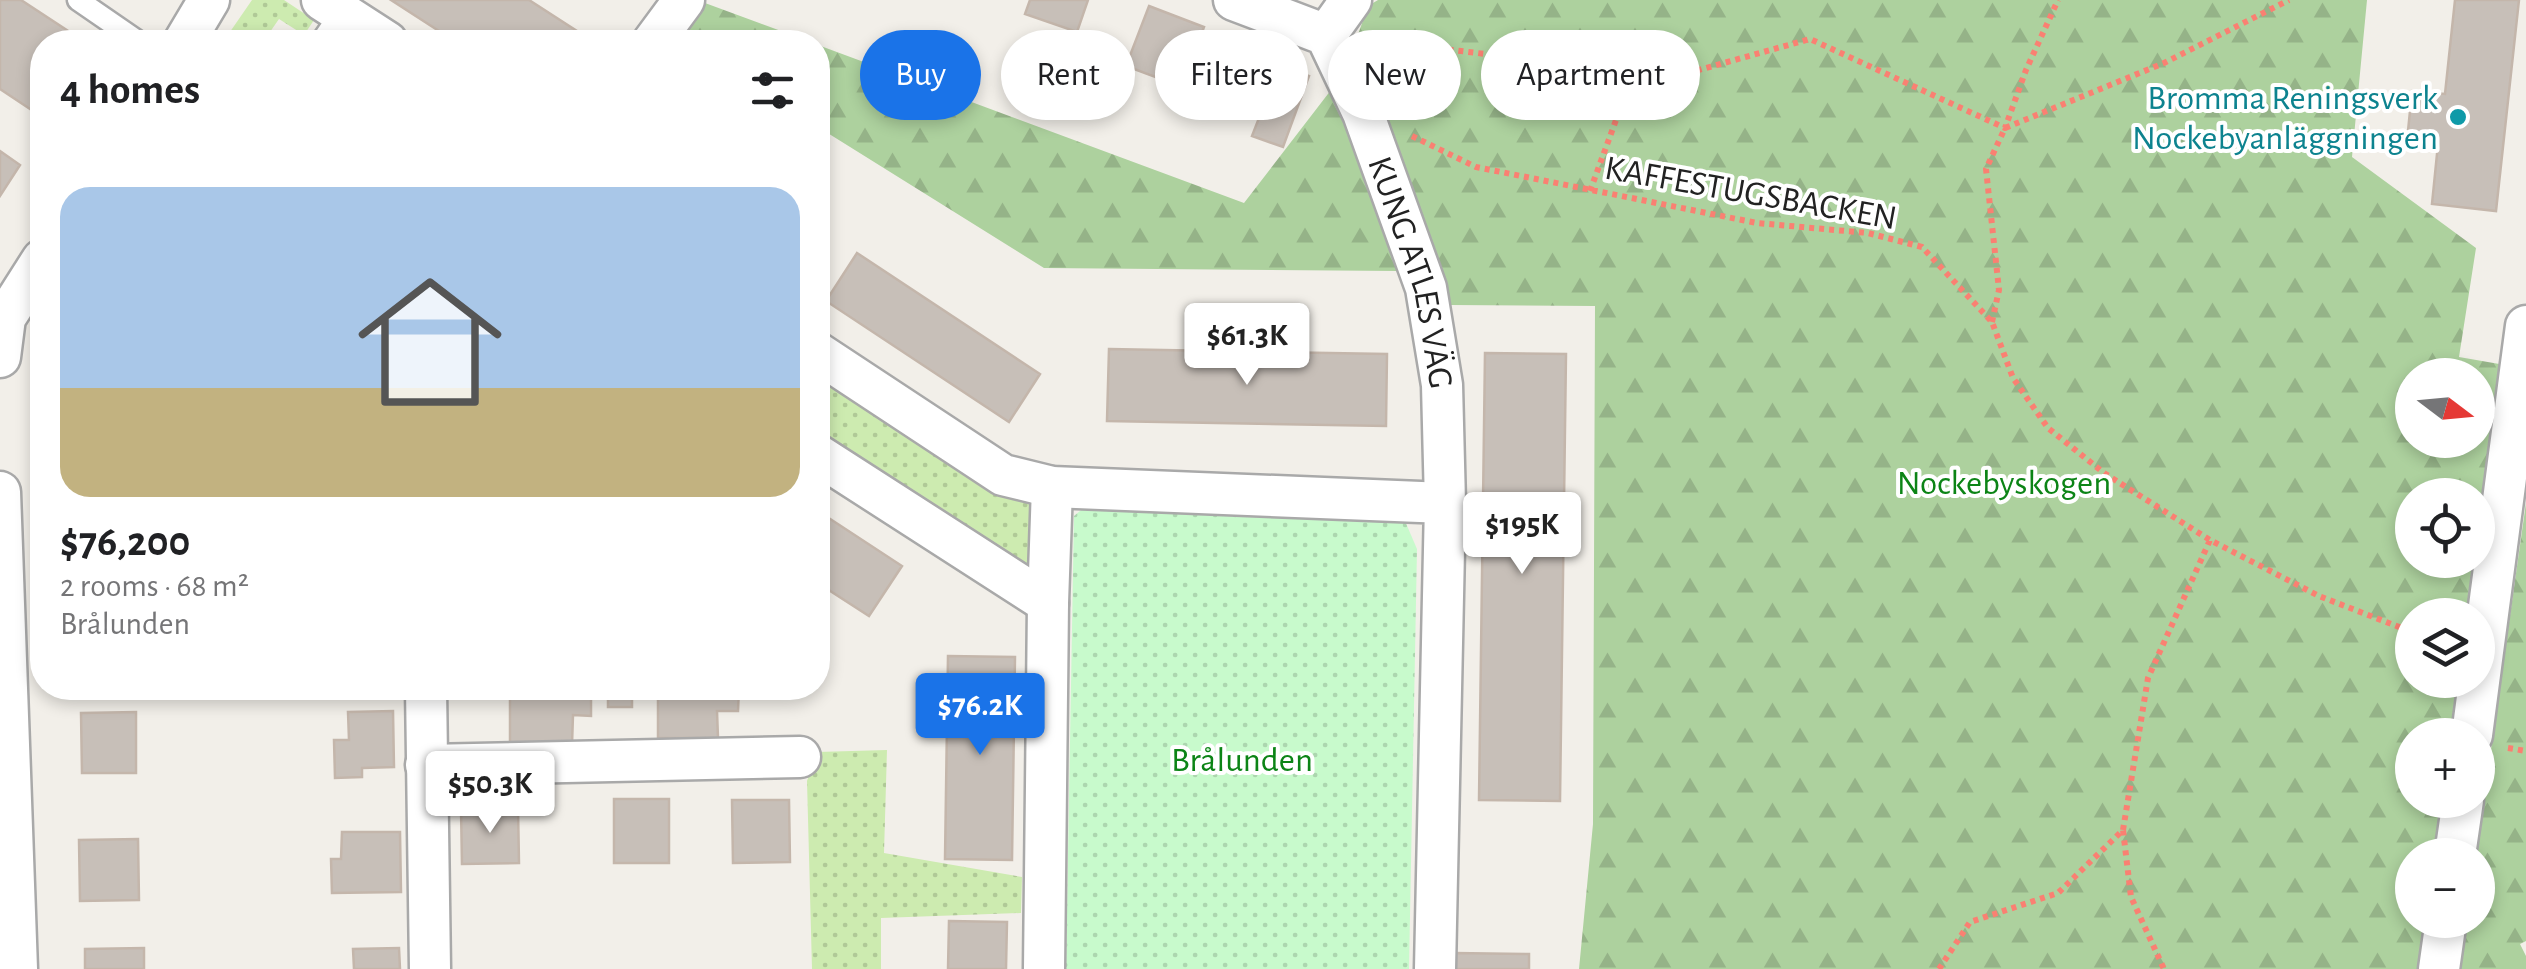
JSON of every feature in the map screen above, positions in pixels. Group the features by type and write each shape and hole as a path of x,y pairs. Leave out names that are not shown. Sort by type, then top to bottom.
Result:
{"street":[{"path":"191,30 208,0"},
{"path":"661,30 684,0"},
{"path":"1234,0 1326,35 1351,0"},
{"path":"328,18 357,30"},
{"name":"KUNG ATLES VÄG","path":"1326,35 1328,39"},
{"name":"KUNG ATLES VÄG","path":"1366,120 1426,288 1442,385 1445,502"},
{"path":"0,357 5,318 30,279"},
{"path":"2474,718 2526,326"},
{"path":"830,361 1003,474 1052,487 1445,502 1435,969"},
{"path":"830,463 1048,603"},
{"path":"1044,969 1052,487"},
{"path":"0,492 17,969"},
{"path":"426,700 430,969"},
{"path":"426,766 800,757"},
{"path":"2439,969 2443,938"}],"lane":[{"path":"78,0 122,30"}],"path":[{"path":"1992,322 1999,290 1986,169 2058,0"},
{"path":"1700,70 1810,39 2005,128 2164,63 2289,0"},
{"path":"1326,35 1481,53"},
{"name":"KAFFESTUGSBACKEN","path":"1378,120 1476,167 1757,224 1868,233 1922,247 1992,322 2013,378 2048,428 2104,474 2210,540 2319,596 2395,625"},
{"path":"1590,190 1617,120"},
{"path":"2164,969 2131,897 2123,830 2148,678 2210,540"},
{"path":"1939,969 1970,922 2058,893 2123,830"}],"green space":[{"path":"252,0 284,0 314,20 307,30 296,30 279,19 271,30 231,30"},
{"name":"Nockebyskogen","path":"1378,0 2367,0 2352,157 2476,248 2459,357 2465,358 2395,358 2395,458 2492,458 2490,478 2395,478 2395,578 2476,578 2473,598 2395,598 2395,698 2459,698 2456,718 2395,718 2395,818 2443,818 2440,838 2395,838 2395,938 2426,938 2422,969 1579,969 1593,824 1595,306 1450,305 1380,120 1461,120 1461,30 1360,30 1368,6"},
{"path":"705,3 778,30 685,30"},
{"path":"830,49 860,61 860,120 981,120 981,105 1001,113 1001,120 1020,120 1244,203 1328,94 1328,120 1342,120 1399,271 1044,268 830,134"},
{"path":"830,360 1052,487 1048,603 830,467"},
{"name":"Nockebyskogen","path":"2495,363 2505,365 2495,439"},
{"name":"Brålunden","path":"1092,501 1405,521 1417,549 1409,969 1066,969 1074,516"},
{"path":"2526,503 2526,941 2520,944 2526,956 2526,969 2460,969 2464,938 2495,938 2495,838 2478,838 2481,818 2495,818 2495,721"},
{"path":"887,750 884,853 1022,877 1021,913 881,918 881,969 812,969 807,781 817,752"}],"building":[{"path":"0,0 21,0 67,30 30,30 30,109 0,89"},
{"path":"391,0 529,0 575,30 437,30"},
{"path":"1030,0 1088,0 1078,30 1025,14"},
{"name":"Bromma Reningsverk Nockebyanläggningen","path":"2455,0 2519,0 2496,211 2432,204 2438,144 2407,141 2412,91 2445,94"},
{"path":"1149,6 1204,27 1155,30 1155,77 1135,69 1135,43"},
{"path":"1258,120 1293,120 1283,147 1252,136"},
{"path":"0,151 20,165 0,196"},
{"path":"857,253 1040,374 1009,422 830,304 830,295"},
{"path":"1109,349 1387,354 1386,426 1107,421"},
{"path":"1485,353 1566,354 1560,801 1479,800"},
{"path":"830,519 902,566 869,616 830,591"},
{"path":"948,656 1015,657 1012,860 945,859"},
{"path":"510,700 591,700 591,716 573,715 572,745 510,745"},
{"path":"608,700 632,700 632,707 608,707"},
{"path":"658,700 738,700 738,711 717,711 718,738 658,738"},
{"path":"393,711 394,767 362,768 362,777 335,778 334,740 349,740 348,712"},
{"path":"136,712 136,773 82,773 81,713"},
{"path":"614,799 669,799 669,863 614,863"},
{"path":"732,800 789,800 790,862 733,863"},
{"path":"518,807 519,863 462,864 461,809"},
{"path":"342,832 400,832 401,892 332,893 331,859 341,859"},
{"path":"138,839 139,900 80,901 79,840"},
{"path":"949,921 1007,922 1006,969 948,969"},
{"path":"144,948 144,969 85,969 85,949"},
{"path":"399,948 400,969 354,969 353,949"},
{"path":"1453,953 1529,954 1529,969 1453,969"}],"place":[{"name":"Bromma Reningsverk Nockebyanläggningen","path":"2458,117"}]}
